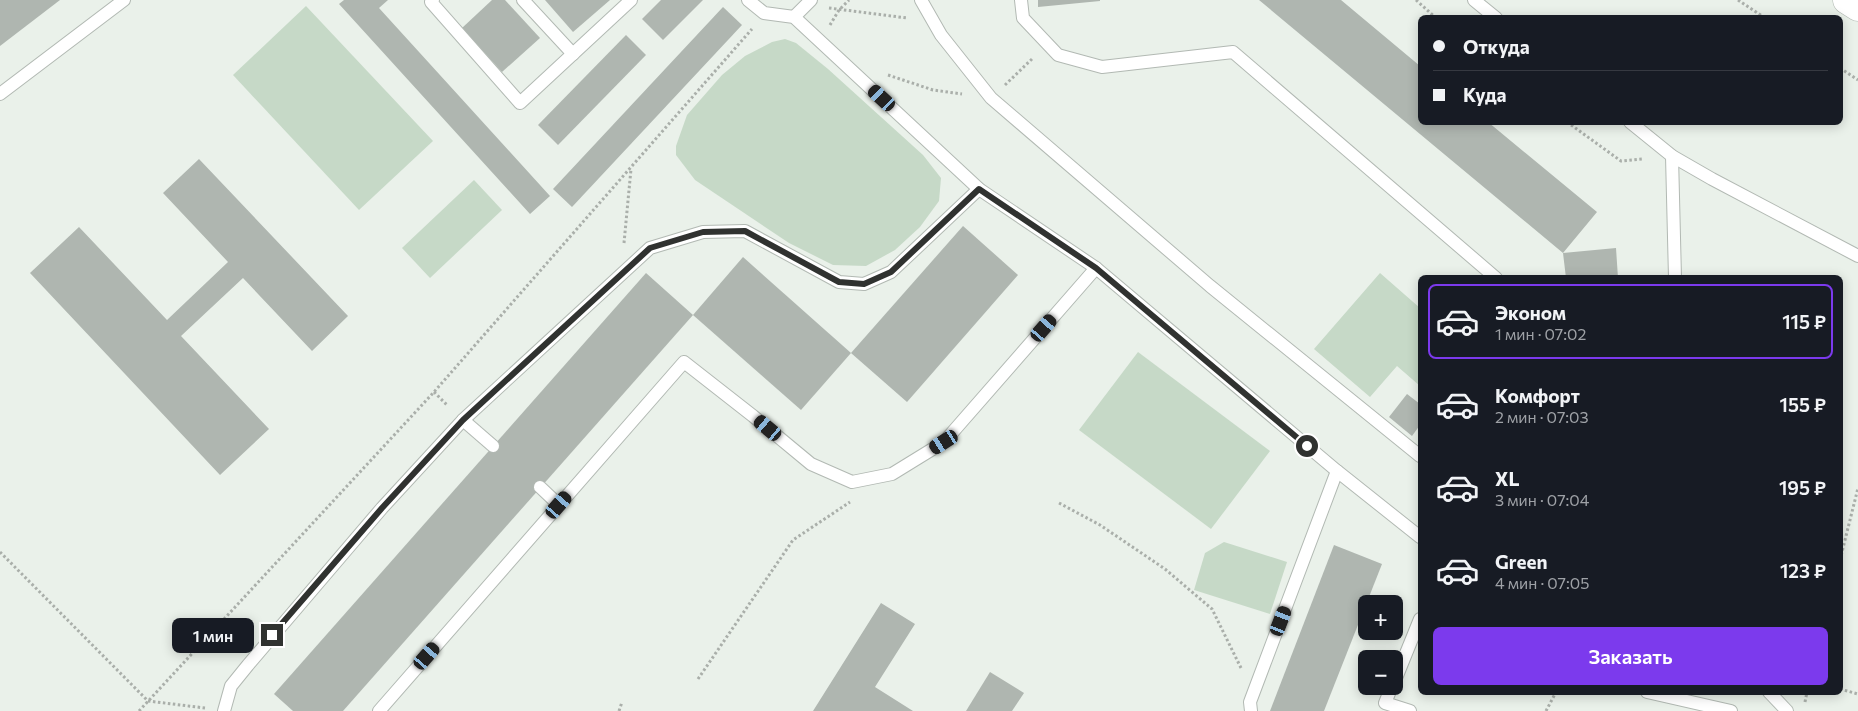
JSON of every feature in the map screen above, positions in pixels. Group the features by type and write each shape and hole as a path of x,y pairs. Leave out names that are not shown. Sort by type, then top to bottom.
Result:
{"main road":[{"path":"1848,0 1858,7"}],"lane":[{"path":"0,94 124,0"},
{"path":"433,0 431,2 520,103 631,0"},
{"path":"523,0 573,54"},
{"path":"748,0 764,13 794,17 979,189 1096,268 1338,471 1418,535"},
{"path":"921,0 940,35 991,98 1210,286 1418,454"},
{"path":"1021,0 1023,18 1058,55 1102,68 1233,52 1493,275"},
{"path":"1474,0 1492,15"},
{"path":"794,17 808,3"},
{"path":"1634,125 1672,156 1858,256"},
{"path":"1672,156 1675,275"},
{"path":"223,710 231,686 278,628 382,508 463,420 650,248 703,232 745,231 839,282 864,284 891,272 979,189"},
{"path":"379,711 684,362 811,464 852,482 892,474 944,442 1096,268"},
{"path":"463,420 494,446"},
{"path":"1251,711 1250,702 1253,693 1338,471"},
{"path":"540,487 559,505"},
{"path":"1403,661 1418,624"},
{"path":"1388,695 1385,703 1410,711"},
{"path":"1655,695 1683,706 1731,711"},
{"path":"1773,695 1787,711"}],"path":[{"path":"827,48 830,24 839,10 849,0"},
{"path":"1416,0 1433,15"},
{"path":"1738,0 1760,15"},
{"path":"808,3 839,10 933,21"},
{"path":"139,711 434,392 751,32 764,13"},
{"path":"883,74 933,90 991,98 1048,44"},
{"path":"1843,70 1858,80"},
{"path":"1571,125 1620,161 1672,156"},
{"path":"622,274 631,168"},
{"path":"1843,548 1858,488"},
{"path":"698,678 793,540 855,499"},
{"path":"1059,503 1100,525 1165,569 1212,609 1253,693"},
{"path":"0,552 148,701 223,710"},
{"path":"1843,690 1858,694"},
{"path":"1546,711 1554,695"},
{"path":"619,711 622,702"}],"green space":[{"path":"306,6 433,141 359,210 233,75"},
{"path":"785,39 796,43 828,69 923,155 941,178 939,201 920,227 895,250 866,266 833,265 789,243 695,180 676,155 676,146 687,115 722,75 745,56 772,42"},
{"path":"474,180 502,210 430,278 402,248"},
{"path":"1380,273 1418,306 1418,384 1397,366 1370,397 1314,349"},
{"path":"1138,352 1270,451 1211,529 1079,430"},
{"path":"1224,542 1287,562 1270,614 1194,590 1205,553"}],"building":[{"path":"0,0 60,0 0,46"},
{"path":"344,0 388,0 379,8 550,196 530,214 339,4"},
{"path":"492,0 505,0 540,38 502,72 462,28"},
{"path":"545,0 610,0 573,32"},
{"path":"661,0 703,0 663,40 642,19"},
{"path":"1038,0 1100,0 1100,1 1038,7"},
{"path":"1259,0 1341,0 1418,64 1418,125 1492,125 1597,212 1563,253"},
{"path":"723,7 742,25 572,207 553,189"},
{"path":"626,35 646,55 558,145 538,125"},
{"path":"199,159 348,316 312,351 243,278 181,336 269,429 220,475 30,273 79,227 167,320 228,262 163,193"},
{"path":"963,226 1018,275 907,402 851,353"},
{"path":"1616,248 1618,275 1566,275 1563,253"},
{"path":"743,257 851,353 801,410 693,315"},
{"path":"646,273 693,315 343,711 293,711 274,694"},
{"path":"1407,394 1418,402 1418,428 1412,436 1389,417"},
{"path":"1334,545 1382,564 1370,595 1358,595 1358,625 1324,711 1270,711"},
{"path":"881,603 915,624 875,687 913,711 813,711"},
{"path":"990,672 1024,693 1012,711 966,711"}],"route":[{"path":"272,635 382,508 463,420 650,248 703,232 745,231 839,282 864,284 891,272 979,189 1096,268 1307,446"}]}
